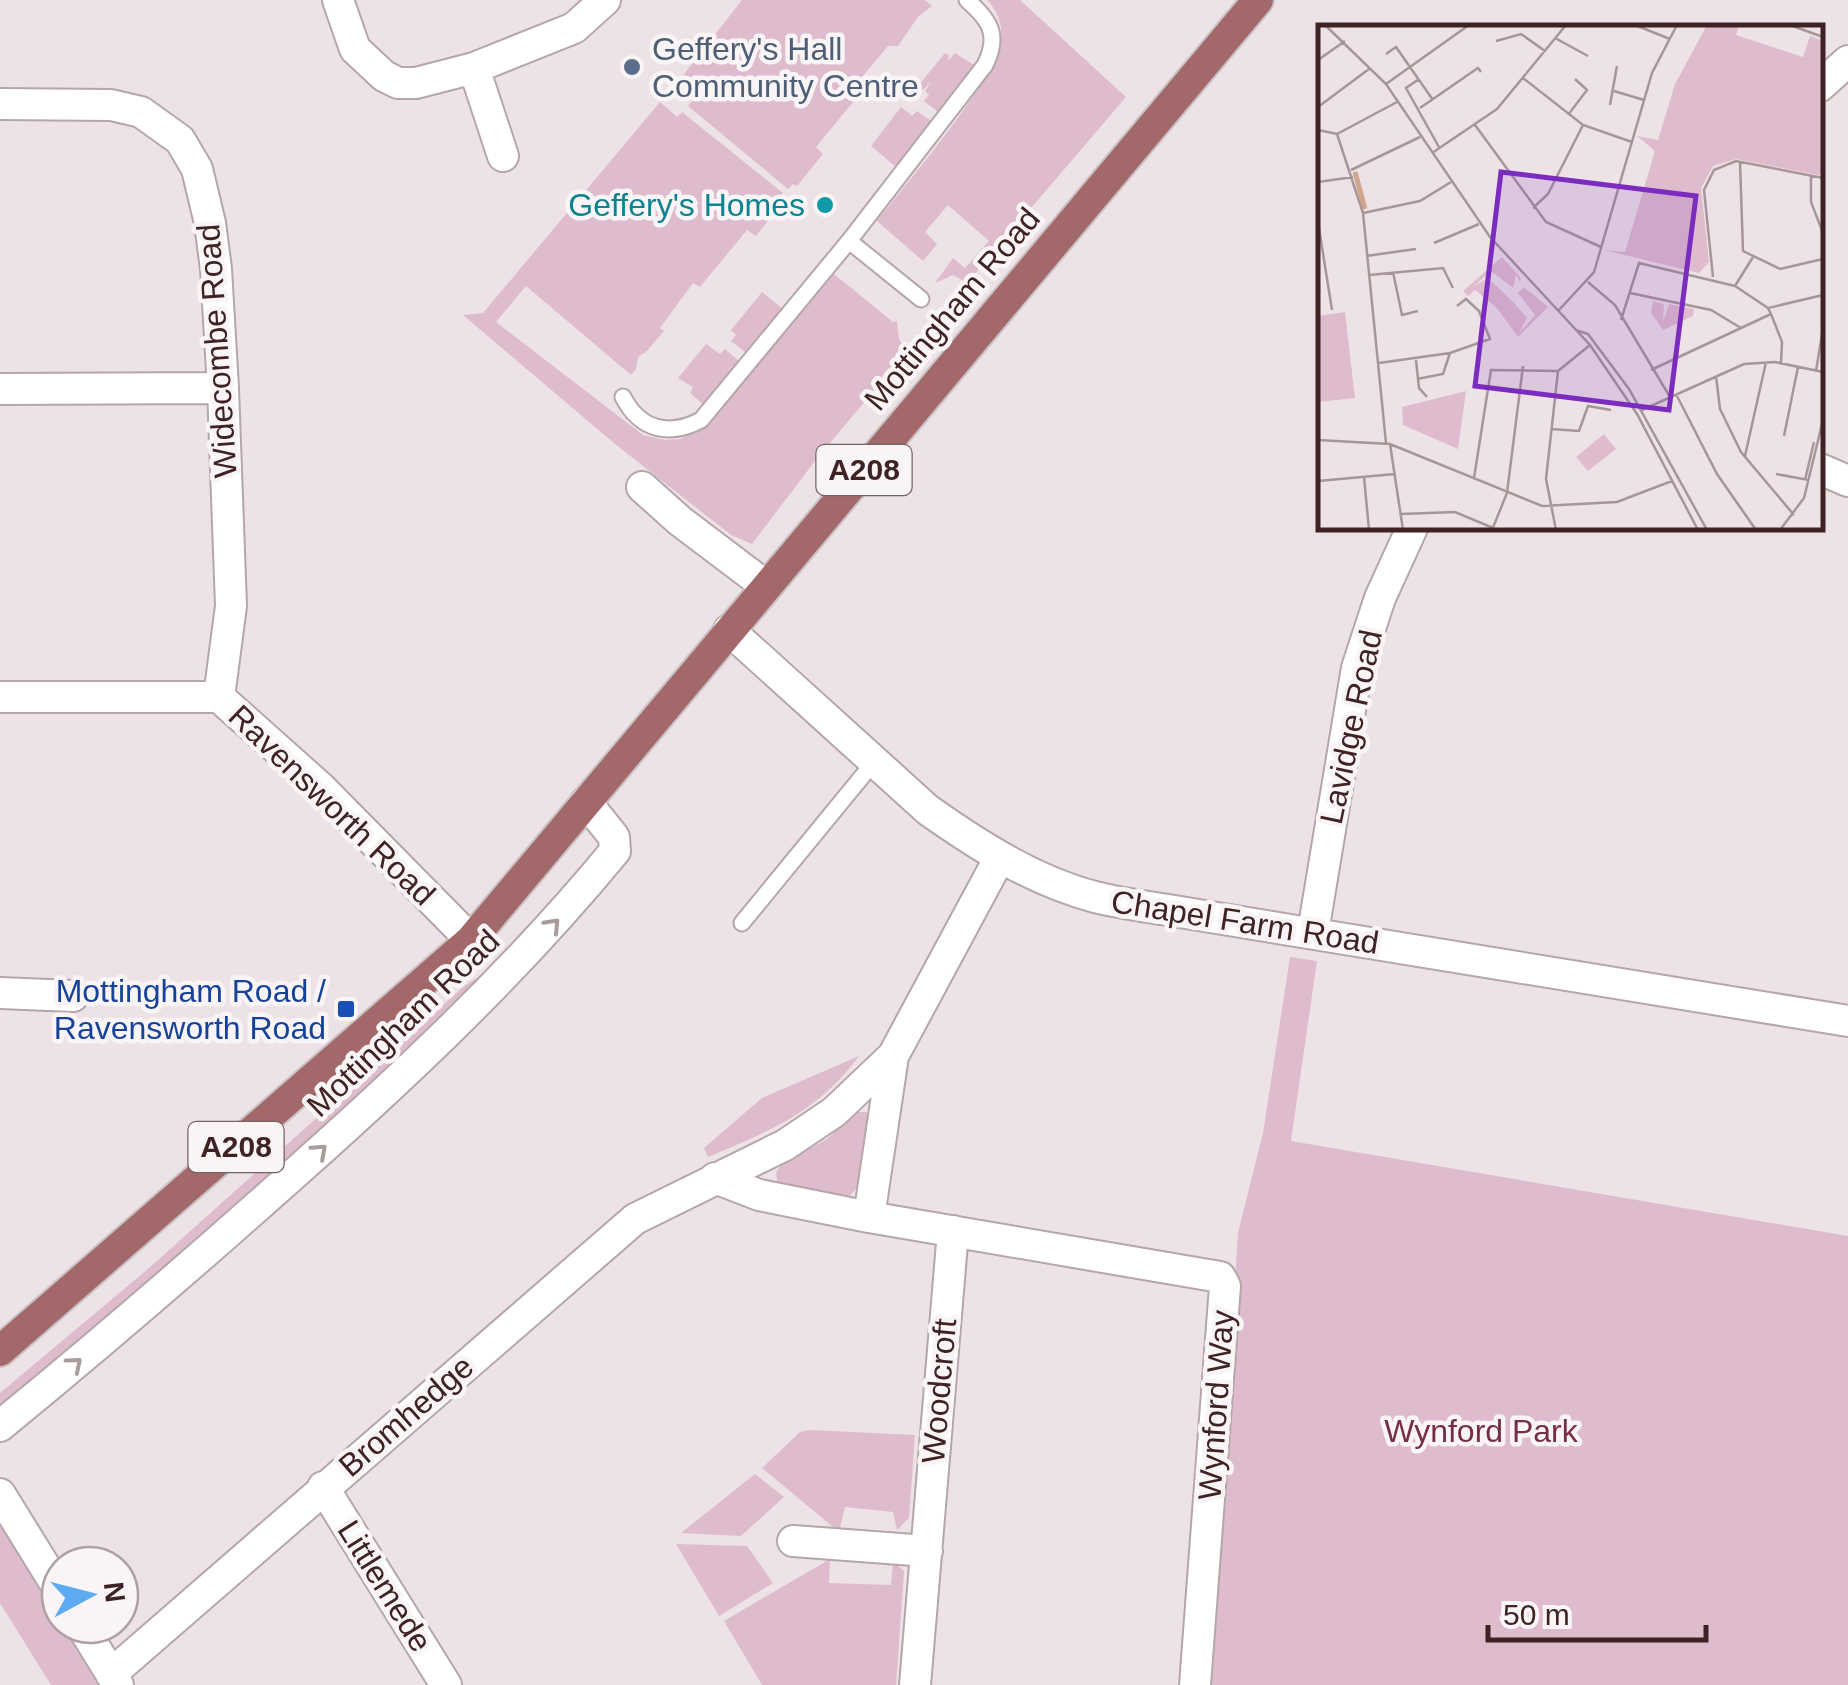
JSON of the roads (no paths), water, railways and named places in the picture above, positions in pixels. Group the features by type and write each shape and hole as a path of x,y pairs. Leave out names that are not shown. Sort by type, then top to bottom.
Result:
{"main road":[{"name":"Mottingham Road","path":"0,1351 471,940 1258,0"}],"street":[{"path":"338,0 355,49 384,76 398,83 416,83 474,68 574,28 605,0"},
{"path":"1823,83 1848,61"},
{"path":"474,68 503,156"},
{"name":"Widecombe Road","path":"0,104 111,104 156,120 180,140 197,170 210,223 223,388 231,606 219,697"},
{"path":"0,389 223,388"},
{"path":"1823,470 1848,480"},
{"path":"642,487 766,586"},
{"name":"Lavidge Road","path":"1313,932 1356,668 1380,598 1411,530"},
{"name":"Chapel Farm Road","path":"728,630 928,810 1000,856 1050,882 1096,897 1848,1021"},
{"name":"Ravensworth Road","path":"0,698 219,697 321,788 471,940"},
{"name":"Mottingham Road","path":"0,1426 133,1316 410,1072 562,916 615,851 614,836 586,802"},
{"name":"Bromhedge","path":"115,1679 324,1487 634,1219 785,1145 824,1120 893,1056 1000,856"},
{"path":"0,993 73,996"},
{"path":"869,1217 893,1056"},
{"path":"715,1178 758,1195 953,1231"},
{"name":"Woodcroft","path":"916,1685 953,1231"},
{"name":"Wynford Way","path":"953,1231 1220,1276 1225,1286 1195,1685"},
{"name":"Littlemede","path":"324,1487 446,1685"},
{"path":"0,1494 40,1559"},
{"path":"793,1542 927,1550"},
{"path":"94,1645 115,1679"}],"lane":[{"path":"623,397 641,421 657,429 678,429 701,420 850,240 952,111 990,55 994,38 991,26 966,0"},
{"path":"850,240 921,299"},
{"path":"742,923 874,762"}],"place":[{"name":"Geffery's Hall Community Centre","path":"632,67"},
{"name":"Geffery's Homes","path":"825,205"},
{"name":"Mottingham Road / Ravensworth Road","path":"346,1009"}],"park label":[{"name":"Wynford Park","path":"1481,1431"}]}
